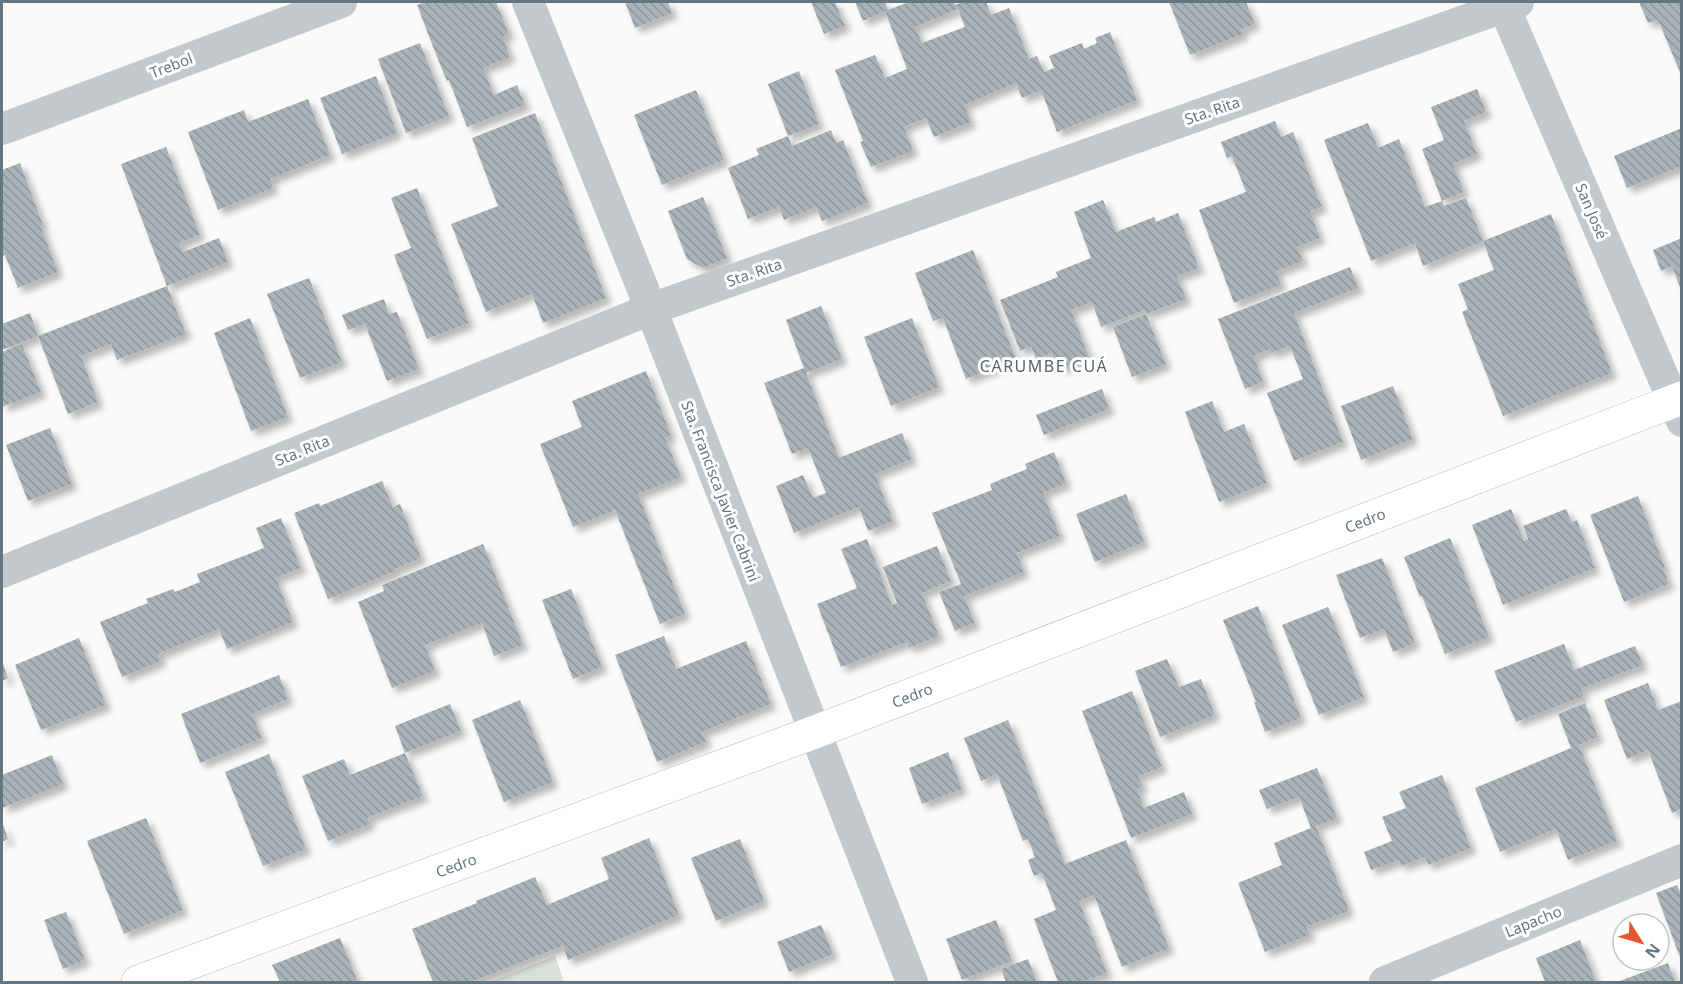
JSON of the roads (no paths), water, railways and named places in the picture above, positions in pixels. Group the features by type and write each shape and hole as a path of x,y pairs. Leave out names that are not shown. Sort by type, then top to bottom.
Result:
{"street":[{"name":"Trebol","path":"2,129 341,2"},
{"name":"Sta. Francisca Javier Cabrini","path":"528,2 651,309 912,982"},
{"name":"Sta. Rita","path":"2,572 651,309 1508,3"},
{"name":"San José","path":"1508,3 1679,407"},
{"name":"Cedro","path":"138,982 815,732 1679,407"},
{"name":"Lapacho","path":"1385,982 1682,860"}],"district":[{"name":"CARUMBE CUÁ","path":"1044,366"}]}
